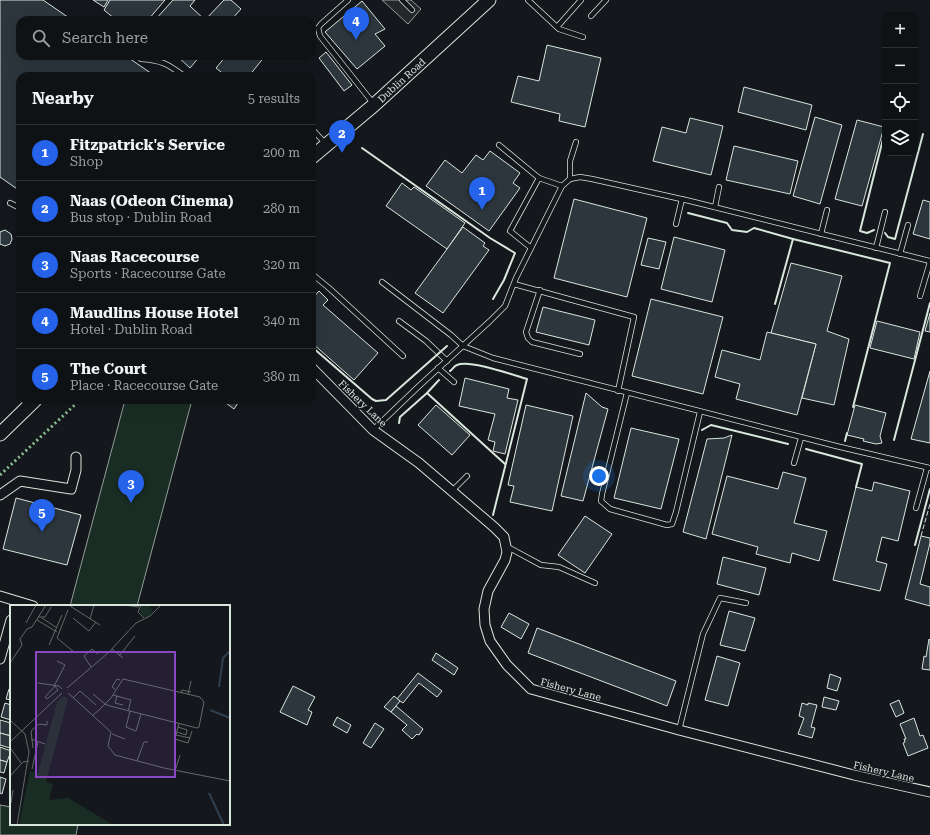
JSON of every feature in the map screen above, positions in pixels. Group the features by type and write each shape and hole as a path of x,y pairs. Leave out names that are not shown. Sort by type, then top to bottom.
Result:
{"main road":[{"name":"Dublin Road","path":"316,154 374,105 489,0"},
{"path":"0,434 31,404"}],"street":[{"name":"Fishery Lane","path":"316,372 373,430 419,463 504,537 507,552 505,560 488,591 484,608 485,625 490,642 507,665 531,690 678,730 746,746 854,775 930,792"},
{"path":"0,496 20,481 71,489 76,470 76,457"},
{"path":"0,596 15,604"},
{"path":"0,659 2,643 10,623"}],"lane":[{"path":"348,0 318,28 320,36 374,105"},
{"path":"402,0 412,10"},
{"path":"528,0 557,27 583,37"},
{"path":"557,27 580,0"},
{"path":"591,16 606,0"},
{"path":"157,60 178,72"},
{"path":"316,134 326,145"},
{"path":"570,179 570,161 576,142"},
{"path":"499,145 539,178 562,186"},
{"path":"373,430 505,306 531,248 562,186 570,179 580,177 592,178 715,207 930,262 920,296"},
{"path":"531,248 510,231 539,178"},
{"path":"715,207 719,187"},
{"path":"676,224 682,199"},
{"path":"10,203 16,206"},
{"path":"821,234 827,210"},
{"path":"876,248 885,212"},
{"path":"900,254 908,225"},
{"path":"316,277 403,356"},
{"path":"382,282 463,346 493,358 801,438 928,468 916,508"},
{"path":"514,284 634,317 618,391"},
{"path":"540,290 526,332 528,338 532,342 580,354"},
{"path":"399,321 426,341 447,361"},
{"path":"438,368 454,382"},
{"path":"628,393 601,501 610,509 667,525 672,524 676,512 700,412"},
{"path":"794,463 801,438"},
{"path":"452,491 467,476"},
{"path":"506,546 542,565 559,567 595,583"},
{"path":"678,730 703,634 720,598 746,603"}],"green space":[{"path":"124,404 191,404 137,605 70,605"},
{"path":"0,805 10,807 10,825 78,825 76,835 0,835"}],"shaded area":[{"path":"382,0 411,0 421,9 408,24"}],"building":[{"path":"0,0 43,0 66,16 16,16 16,60 132,60 149,72 16,72 16,188 0,177"},
{"path":"93,0 108,0 104,7"},
{"path":"110,0 165,0 151,16 111,16 104,10"},
{"path":"173,0 195,0 190,6 201,16 159,16"},
{"path":"224,0 231,0 241,9 235,16 209,16"},
{"path":"362,1 385,29 375,34 385,46 357,69 325,32"},
{"path":"547,45 601,58 585,127 559,121 560,114 511,102 518,76 539,81"},
{"path":"326,52 352,85 344,91 319,58"},
{"path":"181,60 197,60 190,68"},
{"path":"223,60 262,60 252,72 221,72 216,68"},
{"path":"744,87 812,105 806,130 738,112"},
{"path":"815,117 842,125 820,204 793,196"},
{"path":"690,118 723,126 711,175 653,161 662,127 686,133"},
{"path":"857,120 882,126 882,134 862,206 835,199"},
{"path":"734,146 798,161 790,194 726,180"},
{"path":"490,151 520,173 513,183 520,188 489,231 426,186 445,160 462,173 476,155 483,160"},
{"path":"402,183 411,190 414,187 465,223 447,249 386,206"},
{"path":"574,199 647,218 627,297 554,278"},
{"path":"923,200 930,202 930,239 913,234"},
{"path":"463,227 485,243 483,246 489,250 443,313 415,293"},
{"path":"5,230 11,234 12,239 10,244 5,246 0,244 0,232"},
{"path":"674,237 725,250 712,302 661,289"},
{"path":"648,238 666,242 659,269 641,265"},
{"path":"791,263 842,276 827,331 849,339 834,405 802,398 816,344 771,333"},
{"path":"319,291 328,300 323,305 378,353 354,380 316,347 316,294"},
{"path":"651,299 723,317 703,394 632,376"},
{"path":"543,307 595,320 589,345 536,332"},
{"path":"930,313 930,332 925,331"},
{"path":"877,321 920,332 914,359 870,348"},
{"path":"767,332 816,344 797,415 736,399 740,384 715,377 722,350 760,360"},
{"path":"930,371 930,443 911,439"},
{"path":"465,378 509,389 507,398 518,400 505,454 493,451 495,442 488,440 495,414 459,406"},
{"path":"586,393 602,407 608,409 583,501 561,496"},
{"path":"227,404 237,404 234,409"},
{"path":"436,405 470,435 452,455 418,425"},
{"path":"526,405 573,416 552,511 510,502 514,486 508,485"},
{"path":"855,405 886,413 880,436 882,443 876,444 863,441 864,439 847,435"},
{"path":"631,428 679,439 661,509 614,498"},
{"path":"732,435 706,539 683,532 707,439 724,438"},
{"path":"783,472 806,478 794,523 827,531 819,561 792,553 790,563 756,554 758,547 712,534 727,476 778,489"},
{"path":"874,482 910,491 898,541 882,537 876,561 887,564 880,591 833,580 856,487 872,491"},
{"path":"16,498 81,515 67,565 3,549"},
{"path":"585,516 612,534 585,573 558,555"},
{"path":"921,536 930,538 920,584 930,587 930,606 905,599"},
{"path":"723,557 766,568 759,595 717,584"},
{"path":"729,611 755,618 745,651 720,645"},
{"path":"509,613 529,624 521,639 501,627"},
{"path":"537,628 676,681 667,706 528,653"},
{"path":"929,639 930,640 930,670 922,669"},
{"path":"436,653 458,668 454,675 432,660"},
{"path":"717,656 740,663 728,706 705,700"},
{"path":"418,673 442,691 437,697 419,683 403,703 397,699"},
{"path":"830,674 841,678 837,691 827,688"},
{"path":"293,686 315,697 308,710 312,712 307,725 280,712"},
{"path":"9,689 10,689 10,700 6,699"},
{"path":"394,696 400,701 391,712 384,707"},
{"path":"824,697 839,701 836,710 822,707"},
{"path":"899,700 904,713 896,717 890,704"},
{"path":"5,703 10,705 10,720 1,717"},
{"path":"802,703 817,705 811,727 815,728 812,738 798,734 804,718 799,716"},
{"path":"396,706 423,729 419,735 417,734 412,739 402,730 407,725 391,712"},
{"path":"337,717 351,725 347,733 333,725"},
{"path":"914,718 920,736 923,735 928,748 908,756 903,743 905,742 904,739 906,739 900,724"},
{"path":"0,720 10,723 10,736 0,733"},
{"path":"375,723 384,729 371,748 363,743"},
{"path":"0,733 10,736 10,748 0,745"},
{"path":"0,747 10,751 7,762 0,760"},
{"path":"0,760 7,762 4,773 0,772"},
{"path":"0,777 6,779 2,794 0,793"}],"hedge":[{"path":"0,475 76,404"}],"fence":[{"path":"921,536 930,504"}],"wall":[{"path":"885,233 888,237 895,239 923,134"},
{"path":"874,230 867,233 860,231 882,143"},
{"path":"362,148 490,238 515,253 504,280 493,299"},
{"path":"688,213 727,223 732,230 747,232 754,228 793,239"},
{"path":"775,304 793,239 890,263 853,407"},
{"path":"894,440 930,303"},
{"path":"316,350 376,401 386,400 447,346"},
{"path":"450,371 457,365 471,364 491,368 527,379 493,515"},
{"path":"439,380 427,393 505,464"},
{"path":"399,423 400,417 427,393"},
{"path":"702,430 711,425 788,444"},
{"path":"845,441 847,433"},
{"path":"806,449 862,464 856,487"},
{"path":"915,545 930,489"}],"place":[{"name":"Maudlins House Hotel","path":"356,40"},
{"name":"Naas (Odeon Cinema)","path":"342,153"},
{"name":"Fitzpatrick's Service","path":"482,210"},
{"name":"Naas Racecourse","path":"131,503"},
{"name":"The Court","path":"42,532"}]}
